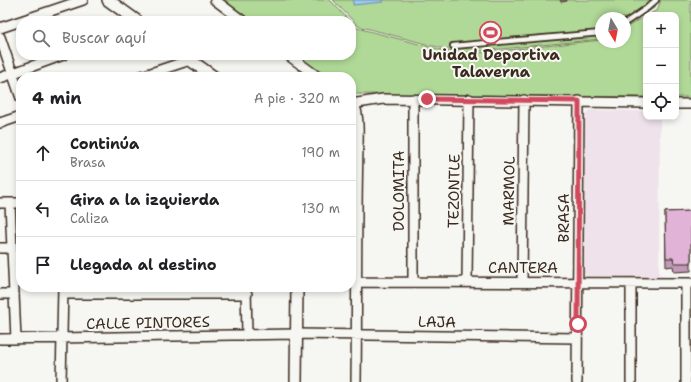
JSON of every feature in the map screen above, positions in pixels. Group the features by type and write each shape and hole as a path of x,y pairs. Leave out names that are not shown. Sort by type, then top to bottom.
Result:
{"street":[{"path":"36,16 83,0"},
{"path":"108,0 130,16"},
{"path":"215,0 236,16"},
{"path":"0,28 16,23"},
{"path":"0,38 16,82"},
{"path":"0,78 49,60"},
{"path":"152,72 182,60"},
{"path":"190,60 207,72"},
{"path":"295,60 311,72"},
{"path":"356,102 383,99 469,99 643,103"},
{"name":"DOLOMITA","path":"412,282 413,99"},
{"name":"TEZONTLE","path":"467,282 469,99"},
{"name":"MARMOL","path":"522,282 524,100"},
{"name":"BRASA","path":"577,382 579,101"},
{"path":"679,104 691,104"},
{"path":"356,117 358,139 356,234"},
{"path":"0,123 16,118"},
{"path":"0,203 16,203"},
{"path":"10,203 16,339"},
{"path":"0,248 12,248"},
{"name":"CANTERA","path":"356,282 688,283"},
{"path":"631,282 631,382"},
{"path":"686,382 688,283"},
{"path":"61,382 63,292"},
{"path":"246,292 247,336"},
{"path":"296,382 297,292"},
{"path":"355,292 357,335 356,382"},
{"path":"0,294 14,294"},
{"name":"LAJA","path":"296,334 578,338"},
{"name":"CALLE PINTORES","path":"0,338 247,336 296,334"}],"lane":[{"path":"631,19 656,0"},
{"path":"453,46 595,34"}],"shaded area":[{"path":"590,110 643,111 643,120 660,120 659,277 590,276 584,274 585,114"}],"green space":[{"path":"219,0 330,0 345,16 240,16"},
{"name":"Unidad Deportiva Talaverna","path":"333,0 658,0 654,8 648,12 643,12 643,15 631,22 631,12 595,12 595,40 460,53 358,26 356,24 356,16 348,16"},
{"path":"661,0 691,0 691,97 679,97 679,12 653,12 657,10"},
{"path":"643,18 643,97 356,94 356,72 318,72 301,60 356,60 356,27 461,55 595,41 595,48 631,48 631,25"}],"water":[{"path":"353,0 382,0 383,2 353,5"}],"building":[{"path":"691,211 691,263 674,263 673,258 666,258 665,212"}],"place":[{"name":"Unidad Deportiva Talaverna","path":"491,32"}],"route":[{"path":"427,99 579,101 578,324"}]}
